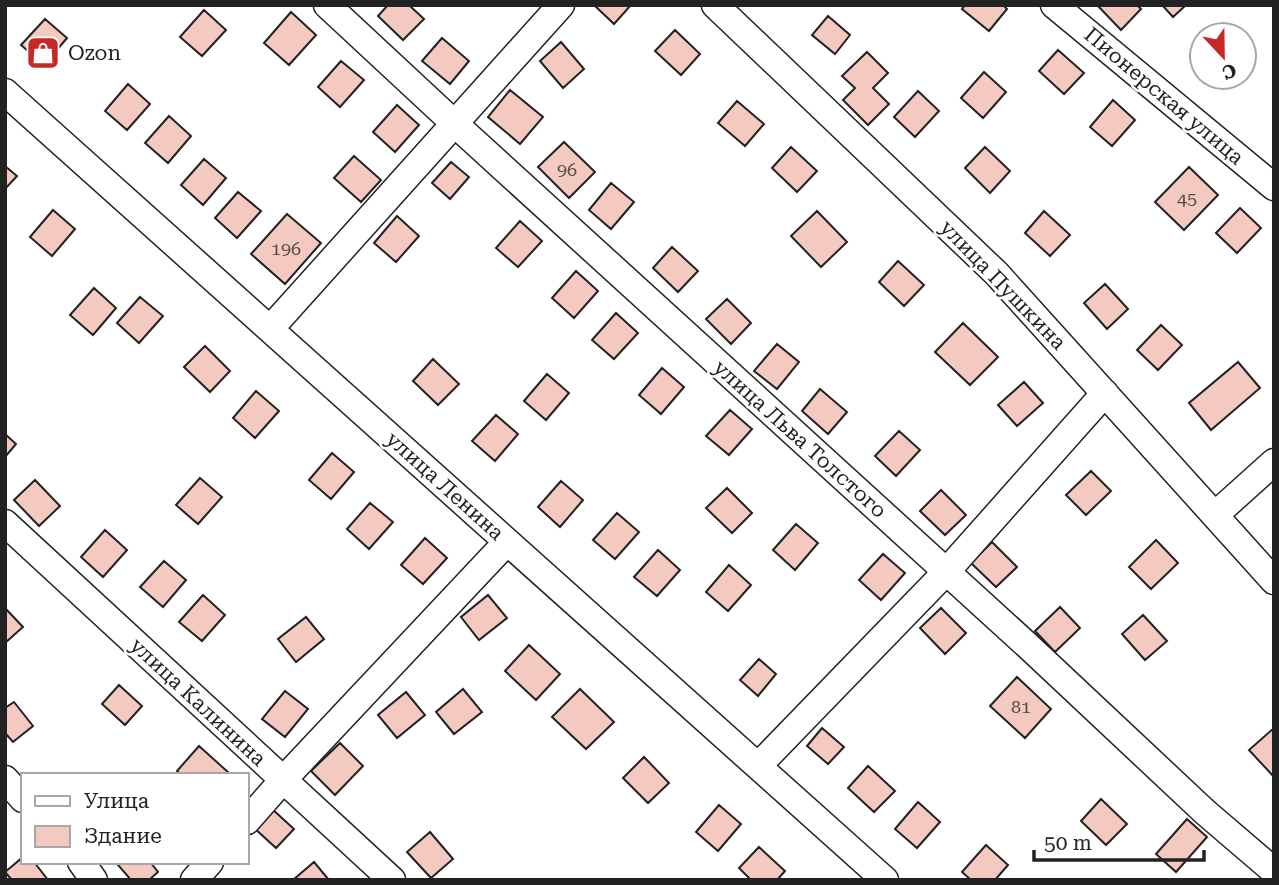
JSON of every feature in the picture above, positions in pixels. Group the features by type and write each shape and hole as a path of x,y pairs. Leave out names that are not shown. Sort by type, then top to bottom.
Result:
{"street":[{"name":"улица Льва Толстого","path":"327,5 1027,645 1205,812 1274,871"},
{"path":"270,329 561,5"},
{"name":"улица Пушкина","path":"715,5 997,274 1274,581"},
{"name":"Пионерская улица","path":"1054,5 1274,187"},
{"name":"улица Ленина","path":"5,92 885,880"},
{"path":"758,766 946,572 1105,393"},
{"path":"1215,515 1274,462"},
{"name":"улица Калинина","path":"5,523 392,880"},
{"path":"248,820 507,542"},
{"path":"5,779 21,797"},
{"path":"82,864 94,880"},
{"path":"194,880 208,864"}],"building":[{"path":"388,5 409,5 424,19 403,40 378,16"},
{"path":"594,5 631,5 614,24"},
{"path":"965,5 1003,5 1007,9 989,31 962,9"},
{"path":"1097,5 1137,5 1141,9 1121,30"},
{"path":"1162,5 1186,5 1173,17"},
{"path":"204,10 226,30 202,56 180,37"},
{"path":"291,12 316,35 289,65 264,43"},
{"path":"828,16 850,35 835,54 812,35"},
{"path":"45,19 67,38 44,65 21,45"},
{"path":"675,30 700,54 681,75 655,51"},
{"path":"442,38 469,61 450,84 422,61"},
{"path":"561,42 584,69 563,88 540,61"},
{"path":"1058,50 1084,73 1064,94 1039,71"},
{"path":"867,52 888,73 873,88 889,104 868,125 843,100 855,88 842,76"},
{"path":"341,61 364,80 340,107 318,87"},
{"path":"984,72 1006,92 983,118 961,98"},
{"path":"128,84 150,104 127,130 105,111"},
{"path":"510,90 543,117 520,144 488,117"},
{"path":"918,91 939,111 915,137 894,117"},
{"path":"1113,100 1135,120 1112,146 1090,127"},
{"path":"737,101 764,124 745,146 718,123"},
{"path":"397,105 419,125 395,152 373,132"},
{"path":"169,116 191,136 168,163 145,143"},
{"path":"564,142 595,172 569,198 538,167"},
{"path":"791,147 817,171 797,192 772,168"},
{"path":"985,147 1010,171 990,193 965,168"},
{"path":"354,156 381,180 361,202 334,178"},
{"path":"204,159 226,178 203,205 181,185"},
{"path":"451,162 469,177 450,199 432,183"},
{"path":"5,166 17,176 5,189"},
{"path":"1189,167 1218,195 1184,230 1155,202"},
{"path":"611,183 634,202 611,229 589,210"},
{"path":"238,192 261,211 237,238 215,218"},
{"path":"1240,208 1261,228 1237,253 1216,233"},
{"path":"53,210 75,229 52,256 30,237"},
{"path":"817,211 847,242 821,267 791,236"},
{"path":"1044,211 1070,235 1050,256 1025,233"},
{"path":"287,214 321,243 285,284 251,254"},
{"path":"397,216 419,236 396,262 374,243"},
{"path":"520,221 542,241 518,267 496,248"},
{"path":"672,247 698,271 678,292 653,268"},
{"path":"898,261 924,285 904,306 879,282"},
{"path":"576,271 598,291 574,318 552,298"},
{"path":"1105,284 1128,309 1107,329 1084,303"},
{"path":"94,288 116,308 93,335 70,315"},
{"path":"140,297 163,316 139,343 117,323"},
{"path":"727,299 751,323 731,344 706,319"},
{"path":"616,313 638,333 614,359 592,340"},
{"path":"963,323 998,357 970,385 935,352"},
{"path":"1161,325 1182,345 1158,370 1137,350"},
{"path":"777,344 799,362 777,389 754,371"},
{"path":"205,346 230,371 210,392 184,367"},
{"path":"433,359 459,384 438,405 413,381"},
{"path":"1238,362 1260,388 1211,430 1189,403"},
{"path":"662,368 684,387 661,414 639,395"},
{"path":"547,374 569,393 546,420 524,401"},
{"path":"1024,382 1043,403 1017,426 998,405"},
{"path":"820,389 847,412 828,434 802,411"},
{"path":"256,391 279,411 255,438 233,418"},
{"path":"730,410 752,429 729,455 706,436"},
{"path":"496,415 518,434 495,461 472,441"},
{"path":"899,431 920,450 896,476 875,456"},
{"path":"5,434 16,444 5,457"},
{"path":"332,453 354,472 331,499 309,480"},
{"path":"1091,471 1111,491 1086,515 1066,495"},
{"path":"200,478 222,497 198,524 176,505"},
{"path":"35,480 60,506 39,526 14,500"},
{"path":"561,481 583,500 560,527 538,507"},
{"path":"727,488 752,513 732,533 706,508"},
{"path":"941,490 966,515 945,535 920,511"},
{"path":"370,503 393,522 369,549 347,529"},
{"path":"617,513 639,532 615,559 593,540"},
{"path":"796,524 818,543 795,570 773,550"},
{"path":"105,530 127,550 103,577 81,557"},
{"path":"425,538 447,558 423,584 401,565"},
{"path":"1156,540 1178,563 1151,589 1129,567"},
{"path":"992,542 1017,567 996,587 971,563"},
{"path":"658,550 680,570 657,596 634,577"},
{"path":"883,554 905,573 881,600 859,580"},
{"path":"164,561 186,580 163,607 140,587"},
{"path":"729,565 751,585 728,611 706,592"},
{"path":"203,595 225,615 202,641 179,622"},
{"path":"488,595 507,618 479,640 461,617"},
{"path":"1060,607 1080,628 1055,652 1035,631"},
{"path":"5,608 23,627 5,643"},
{"path":"941,608 966,633 945,654 920,628"},
{"path":"1143,615 1167,641 1145,660 1122,634"},
{"path":"306,617 324,639 296,662 278,639"},
{"path":"529,645 560,674 536,700 505,671"},
{"path":"759,659 776,674 758,696 740,680"},
{"path":"1017,677 1051,709 1025,738 990,706"},
{"path":"119,685 142,706 125,725 102,704"},
{"path":"463,689 482,712 454,734 436,712"},
{"path":"580,689 614,722 586,749 552,717"},
{"path":"285,691 308,709 285,737 262,719"},
{"path":"406,692 425,715 397,738 378,715"},
{"path":"14,702 33,726 13,742 5,733 5,708"},
{"path":"822,728 844,747 828,764 807,746"},
{"path":"1274,728 1274,777 1249,750"},
{"path":"340,743 363,766 335,795 311,771"},
{"path":"199,746 229,773 179,773 177,771"},
{"path":"644,757 669,783 648,803 623,778"},
{"path":"868,766 895,791 874,812 848,788"},
{"path":"1101,799 1127,824 1106,845 1081,821"},
{"path":"918,802 940,822 917,848 895,829"},
{"path":"719,805 741,824 718,851 696,832"},
{"path":"271,808 294,829 276,848 253,827"},
{"path":"1187,819 1207,837 1176,872 1156,854"},
{"path":"430,832 453,859 431,878 407,852"},
{"path":"986,845 1008,865 995,880 971,880 962,872"},
{"path":"759,847 785,871 777,880 751,880 739,868"},
{"path":"21,859 21,864 36,864 48,880 12,880 5,872"},
{"path":"314,862 329,880 293,880"},
{"path":"152,864 158,872 149,880 131,880 118,865"}],"place":[{"name":"Ozon","path":"43,53"}]}
